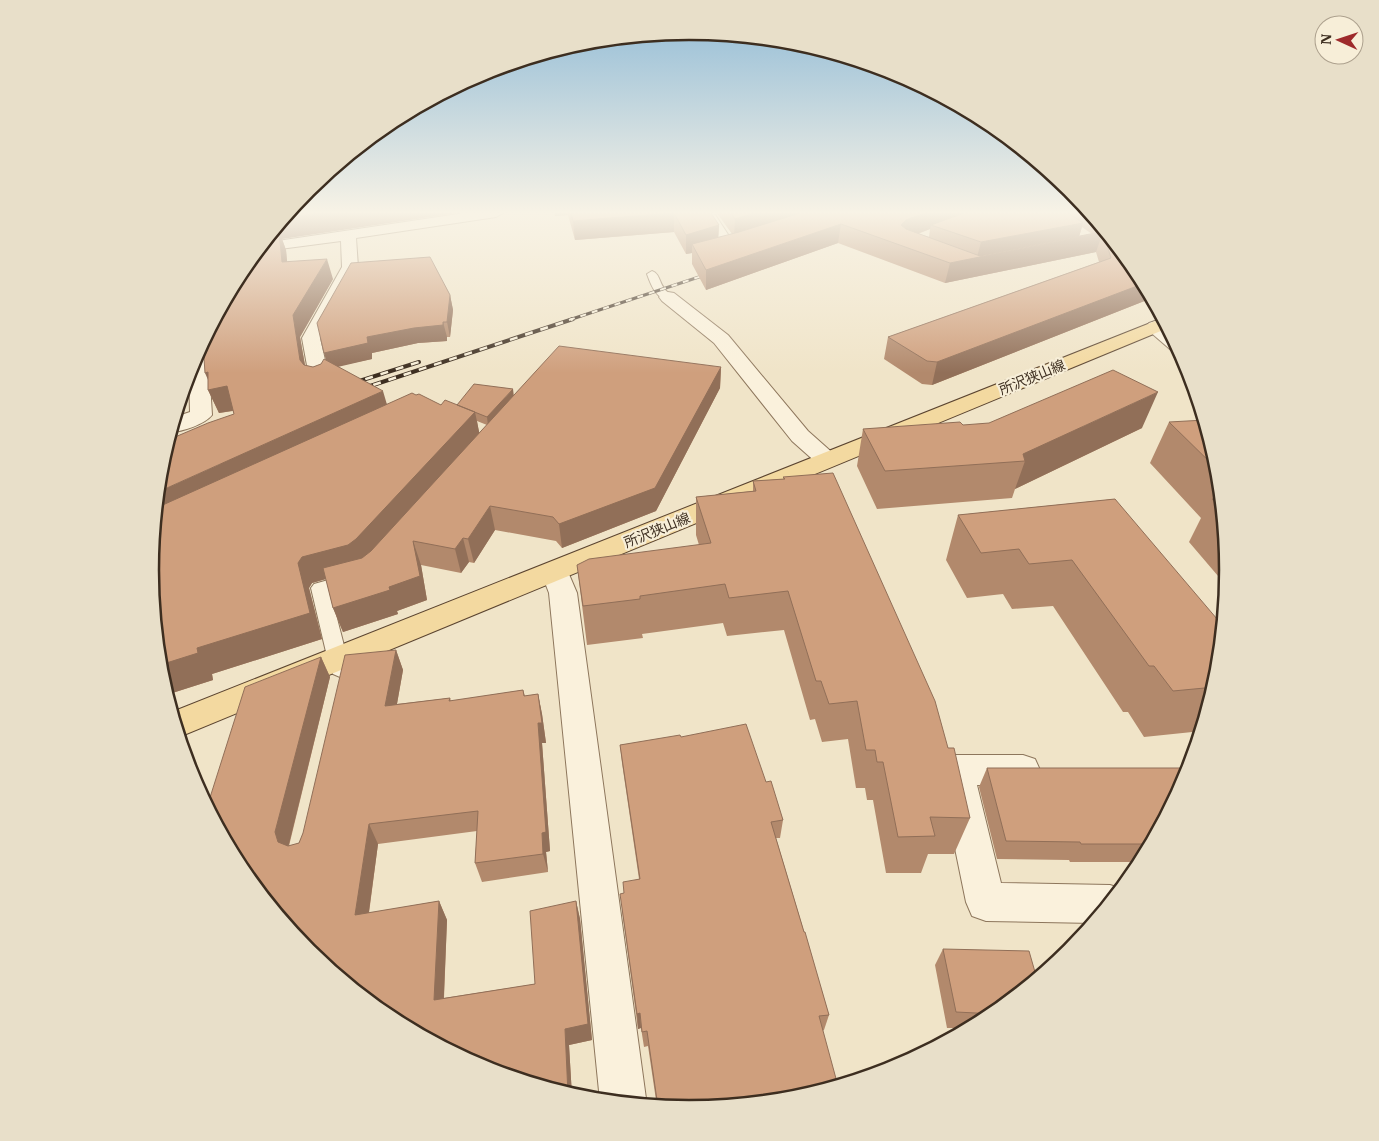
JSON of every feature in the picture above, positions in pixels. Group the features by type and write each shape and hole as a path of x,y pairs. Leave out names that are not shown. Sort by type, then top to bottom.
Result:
{"main road":[{"name":"所沢狭山線","path":"181,723 1159,325"}],"street":[{"path":"320,382 311,338 350,266"},
{"path":"668,297 721,339 800,436 826,460"},
{"path":"180,423 201,415 199,367"},
{"path":"555,572 563,594 623,1096"},
{"path":"1054,770 956,770 986,902 1101,904"}],"lane":[{"path":"652,274 659,290 668,297"},
{"path":"340,688 342,678 339,658 320,588 364,576"}],"building":[{"path":"255,266 323,266 293,315 300,360 304,365 313,367 321,364 324,359 383,391 166,488 176,437 234,414 227,386 208,390 208,372 205,373 204,357 230,305"},
{"path":"349,266 435,266 450,295 447,322 443,322 443,325 414,328 367,337 368,343 324,353 317,323"},
{"path":"704,266 717,266 706,270"},
{"path":"1088,266 1124,266 1137,286 937,362 927,361 888,337"},
{"path":"559,346 721,367 655,488 559,524 553,517 490,506 468,539 463,538 455,549 413,541 420,576 389,587 390,590 333,608 323,568 362,558 371,551"},
{"path":"1113,370 1158,392 1023,454 1025,461 885,471 863,429 960,422 963,425 989,423"},
{"path":"474,384 513,389 487,417 457,405"},
{"path":"412,393 419,394 441,405 445,400 475,412 356,539 348,545 302,557 298,563 310,613 197,648 198,653 167,663 160,605 159,570 164,505"},
{"path":"1198,420 1209,461 1169,422"},
{"path":"833,473 935,701 948,748 954,748 970,818 930,817 935,836 898,837 883,762 877,762 875,750 866,750 857,701 829,704 821,681 816,681 788,591 729,598 725,584 640,596 640,599 583,606 577,565 589,559 711,543 696,497 756,491 753,481"},
{"path":"1115,499 1217,619 1207,688 1173,691 1154,666 1149,666 1072,560 1029,564 1019,549 981,553 958,515"},
{"path":"396,650 385,706 450,698 449,701 523,690 524,696 538,694 542,723 538,723 546,832 542,833 543,854 475,863 478,811 369,824 355,915 439,901 434,1000 535,984 530,911 576,901 588,1024 565,1029 568,1087 519,1073 486,1061 424,1030 395,1012 367,991 314,946 291,920 248,865 214,805 210,797 245,687 321,657 275,832 278,842 288,846 299,843 303,833 345,655"},
{"path":"746,724 766,782 771,781 783,820 771,822 829,1015 819,1016 836,1080 793,1091 724,1100 657,1100 647,1031 642,1032 640,1013 637,1014 620,894 624,893 623,882 640,879 620,745 680,735 681,737"},
{"path":"987,768 1182,768 1144,844 1006,841"},
{"path":"943,949 1029,951 1035,972 982,1013 956,1012"}],"railway":[{"path":"569,320 711,273"},
{"path":"358,390 573,319"},
{"path":"350,384 419,362"}]}
